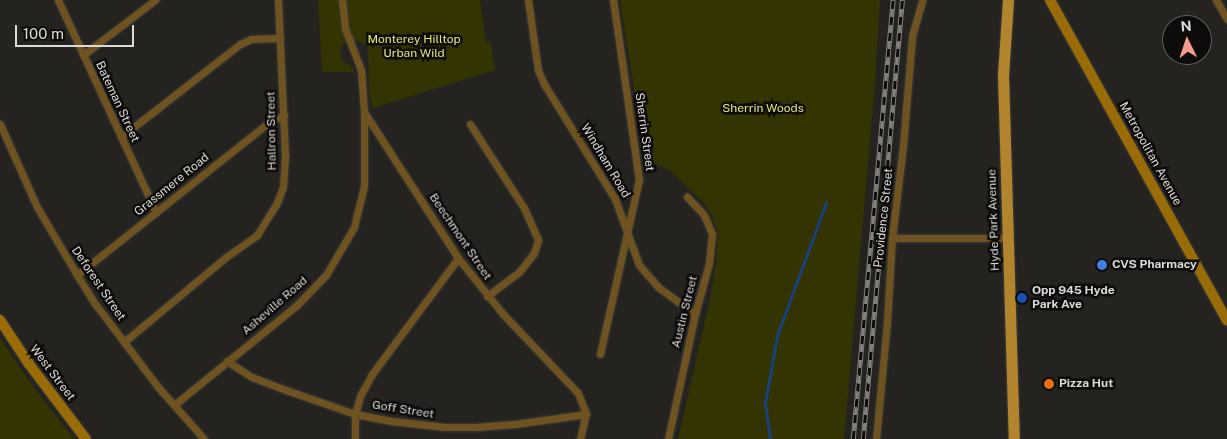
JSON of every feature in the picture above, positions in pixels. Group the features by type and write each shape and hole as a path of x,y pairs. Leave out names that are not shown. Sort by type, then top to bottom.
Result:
{"main road":[{"name":"Hyde Park Avenue","path":"1008,0 1003,75 1014,439"}],"street":[{"name":"Bateman Street","path":"58,0 156,212"},
{"path":"84,55 145,3 155,0"},
{"name":"Hallron Street","path":"124,342 257,235 268,221 282,187 285,155 278,0"},
{"name":"Beechmont Street","path":"342,0 344,24 362,74 364,111 458,258 487,296 578,393 586,414"},
{"name":"Windham Road","path":"528,0 538,70 544,84 610,190 620,210 639,265 649,278 694,314"},
{"name":"Sherrin Street","path":"600,354 628,235 639,175 613,0"},
{"name":"Providence Street","path":"876,439 887,322 892,238 904,146 912,36 922,0"},
{"name":"Metropolitan Avenue","path":"1050,0 1227,320"},
{"path":"1216,0 1227,19"},
{"path":"121,138 240,44 251,39 280,38"},
{"name":"Asheville Road","path":"174,405 297,305 326,275 339,256 354,227 362,200 365,173 364,111"},
{"name":"Grassmere Road","path":"77,275 268,123 284,115"},
{"name":"Deforest Street","path":"0,124 37,207 77,275 124,342 174,405 204,439"},
{"path":"470,124 524,208 538,240 534,253 519,272 487,296"},
{"name":"Austin Street","path":"668,439 694,314 709,262 712,234 704,215 687,197"},
{"path":"892,238 1008,238"},
{"path":"355,439 355,414 360,396 372,374 458,258"},
{"name":"West Street","path":"0,320 29,364 86,439"},
{"name":"Goff Street","path":"227,362 252,377 355,414 392,421 445,427 515,424 586,414"},
{"path":"580,439 586,414"}],"green space":[{"name":"Monterey Hilltop Urban Wild","path":"318,0 480,0 486,42 491,42 495,70 373,108 369,92 368,47 363,43 353,40 343,44 340,50 342,61 353,67 354,72 322,72"},
{"name":"Sherrin Woods","path":"620,0 880,0 875,83 844,439 678,439 710,299 717,256 717,233 713,218 704,203 669,170 645,159"},
{"path":"0,338 31,384 74,439 0,439"}],"waterway":[{"path":"770,439 765,403 777,336 826,203"}],"railway":[{"path":"853,439 893,0"},
{"path":"863,439 902,0"}],"place":[{"name":"CVS Pharmacy","path":"1102,265"},
{"name":"Opp 945 Hyde Park Ave","path":"1022,298"},
{"name":"Pizza Hut","path":"1049,384"}]}
